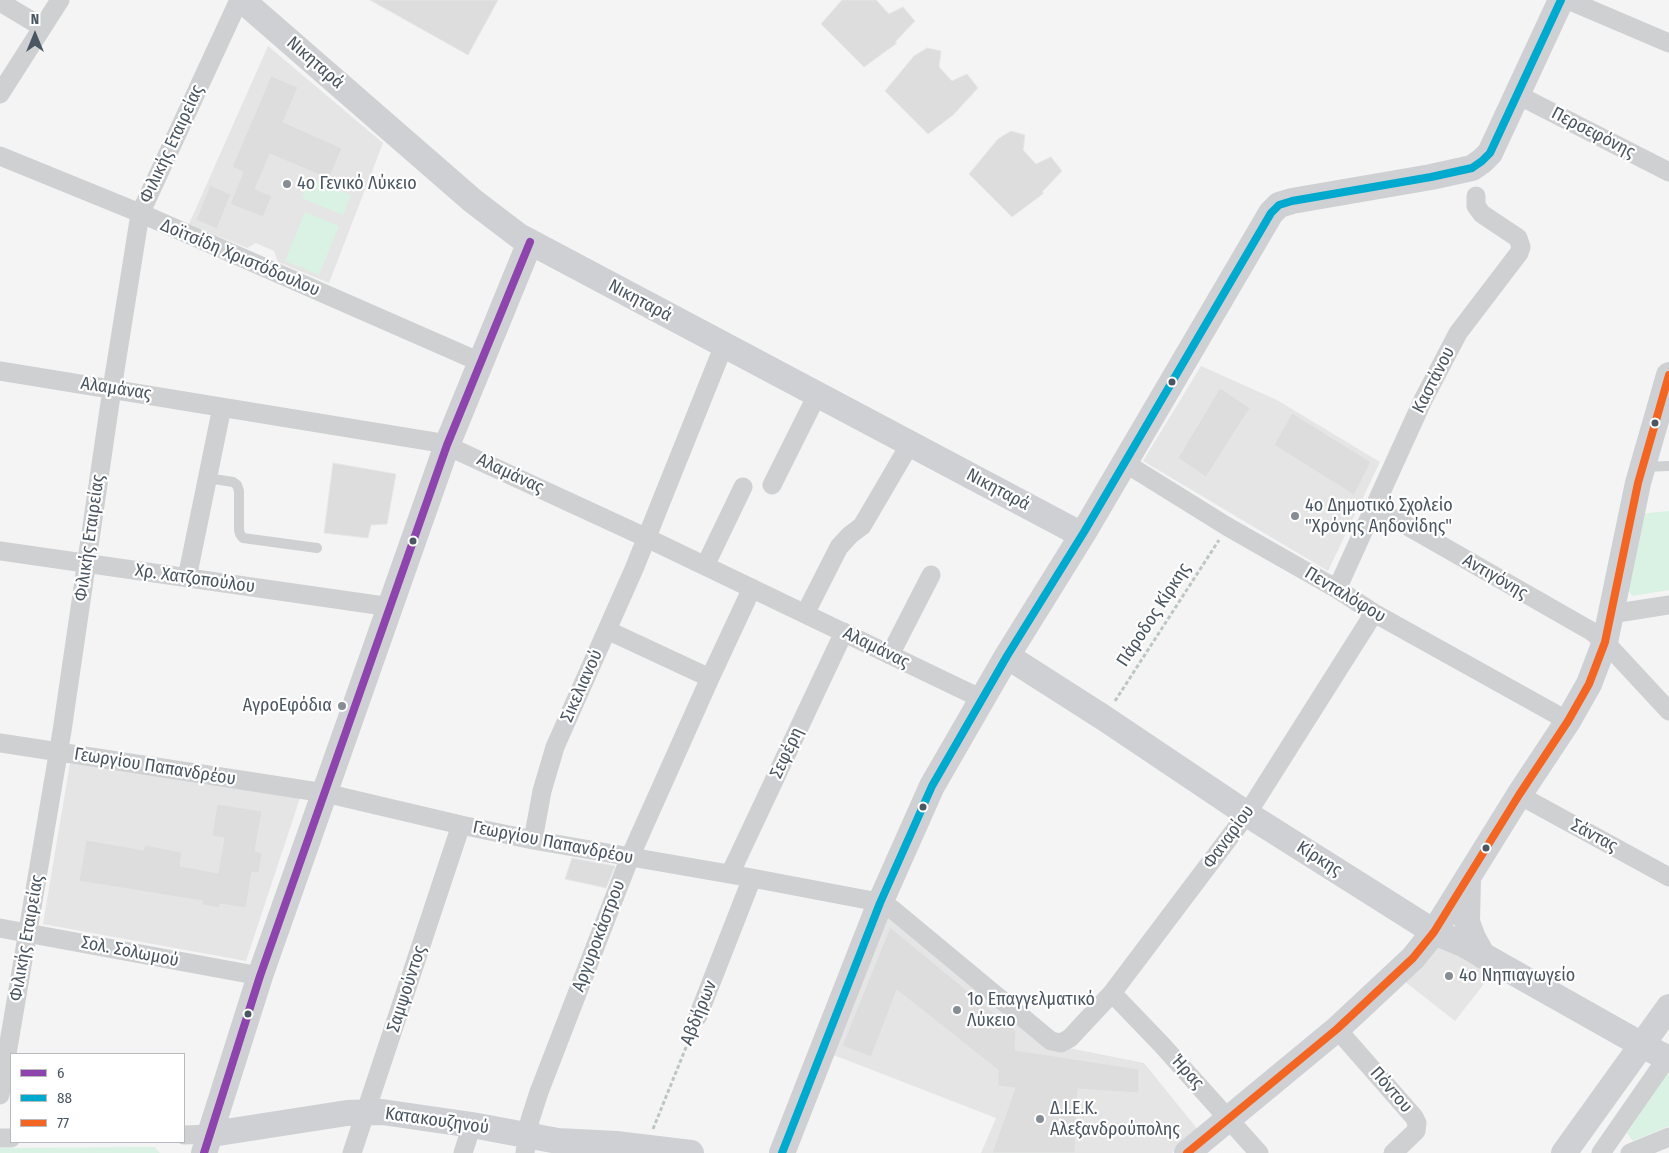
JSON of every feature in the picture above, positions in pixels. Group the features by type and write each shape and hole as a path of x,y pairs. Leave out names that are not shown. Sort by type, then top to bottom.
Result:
{"street":[{"path":"0,94 60,0"},
{"name":"Φιλικής Εταιρείας","path":"0,1095 59,751 112,388 140,214 241,0"},
{"name":"Νικηταρά","path":"241,0 510,230 1082,535"},
{"path":"782,1153 880,904 929,794 1007,656 1125,463 1271,213 1279,205 1292,201 1431,177 1472,168 1482,162 1490,153 1561,0"},
{"path":"1568,0 1669,43"},
{"path":"0,2 42,27"},
{"name":"Περσεφόνης","path":"1518,95 1669,172"},
{"name":"Δοϊτσίδη Χριστόδουλου","path":"0,156 140,214 480,362"},
{"name":"Καστάνου","path":"1337,589 1423,400 1458,333 1519,253 1521,247 1518,238 1482,214 1476,206 1476,196"},
{"path":"208,1143 260,976 391,607 446,445 530,242"},
{"name":"Σικελιανού","path":"533,840 542,791 555,747 646,538 724,345"},
{"name":"Αλαμάνας","path":"0,371 425,439 446,445 752,588 982,699"},
{"path":"1187,1153 1337,1029 1414,958 1434,932 1519,795 1568,721 1589,684 1598,637 1611,614 1642,467 1669,375"},
{"path":"772,485 817,395"},
{"path":"187,578 222,406"},
{"path":"805,614 839,547 862,526 910,444"},
{"name":"Πενταλόφου","path":"1125,463 1228,527 1337,589 1374,613 1568,721"},
{"path":"705,566 743,486"},
{"name":"Αντιγόνης","path":"1374,507 1598,637 1669,711"},
{"name":"Χρ. Χατζοπούλου","path":"0,551 391,607"},
{"path":"890,655 931,575"},
{"name":"Αργυροκάστρου","path":"526,1144 539,1092 630,857 752,588"},
{"path":"1611,614 1669,605"},
{"name":"Φαναρίου","path":"1061,1043 1070,1038 1112,993 1247,814 1374,613"},
{"path":"607,630 710,678"},
{"name":"Σεφέρη","path":"730,874 844,632"},
{"name":"Κίρκης","path":"1007,656 1104,718 1247,814 1434,932 1456,941 1668,1058"},
{"name":"Γεωργίου Παπανδρέου","path":"0,743 325,793 533,840 752,878 880,904 892,909 1051,1041 1061,1043"},
{"name":"Σάντας","path":"1519,795 1669,876"},
{"name":"Σαμψούντος","path":"352,1153 461,825"},
{"path":"1468,877 1467,922 1483,956"},
{"name":"Αβδήρων","path":"698,1016 752,878"},
{"name":"Σολ. Σολωμού","path":"0,928 260,976"},
{"name":"Ήρας","path":"1112,993 1229,1118 1259,1153"},
{"path":"1564,1153 1669,1007"},
{"name":"Πόντου","path":"1337,1029 1414,1117 1417,1123 1416,1130 1393,1153"},
{"path":"1600,1153 1668,1058"},
{"name":"Κατακουζηνού","path":"185,1135 208,1143 346,1113 366,1112 401,1114 472,1125 526,1144 566,1142 616,1144 691,1153"},
{"path":"463,1153 472,1125"},
{"path":"1616,1131 1626,1153"},
{"path":"1630,1153 1669,1137"}],"lane":[{"path":"1642,467 1669,466"},
{"path":"207,478 233,482 237,486 239,491 239,530 243,538 317,548"}],"path":[{"name":"Πάροδος Κίρκης","path":"1104,718 1228,527"},
{"name":"Αβδήρων","path":"645,1148 698,1016"}],"shaded area":[{"name":"4ο Γενικό Λύκειο","path":"268,46 383,143 329,283 278,262 274,251 256,243 247,248 189,224"},
{"name":"4ο Δημοτικό Σχολείο \"Χρόνης Αηδονίδης\"","path":"1201,366 1277,400 1380,462 1328,571 1143,461"},
{"path":"70,763 300,798 246,961 43,924"},
{"path":"885,914 1039,1042 1144,1063 1199,1131 1172,1153 981,1153 996,1118 831,1054"},
{"name":"4ο Νηπιαγωγείο","path":"1437,940 1494,971 1455,1021 1404,981"}],"green space":[{"path":"310,178 351,195 343,215 302,198"},
{"path":"305,212 339,226 319,275 285,261"},
{"path":"1669,511 1669,590 1632,596 1625,584 1638,514"},
{"path":"1669,1071 1669,1126 1633,1141 1627,1133"},
{"path":"155,1147 160,1153 0,1153 0,1148"}],"building":[{"path":"370,0 498,0 468,55"},
{"path":"842,0 876,0 889,14 903,7 915,21 895,42 897,43 864,67 821,24"},
{"path":"927,48 941,51 939,67 952,81 967,74 978,88 953,115 928,134 885,91 914,56"},
{"path":"271,76 298,87 283,122 342,148 329,179 270,154 255,189 272,196 263,217 230,204 243,172 232,167"},
{"path":"1011,131 1025,135 1023,150 1036,164 1051,157 1062,171 1042,192 1044,193 1012,217 969,174 998,139"},
{"path":"210,185 231,194 217,229 196,220"},
{"path":"1220,388 1250,408 1206,477 1178,458"},
{"path":"1292,413 1371,462 1354,495 1274,445"},
{"path":"333,463 396,474 387,524 371,525 368,538 324,533"},
{"path":"217,804 262,811 255,851 262,853 259,873 252,872 246,908 220,904 220,908 202,905 202,901 79,881 86,840 144,850 144,845 182,852 180,866 218,873 224,838 212,836"},
{"path":"572,858 615,866 606,888 565,879"},
{"path":"890,927 1016,1031 1015,1050 1139,1069 1139,1093 1078,1089 1075,1153 992,1153 1015,1088 998,1086 998,1070 897,990 871,1057 842,1046"}],"transit line":[{"name":"88","path":"782,1153 880,903 932,786 1007,656 1084,532 1271,213 1279,205 1292,201 1431,177 1472,168 1482,161 1490,153 1561,0"},
{"name":"6","path":"204,1153 260,976 447,445 530,242"},
{"name":"77","path":"1187,1153 1337,1029 1413,958 1434,932 1519,795 1568,721 1589,684 1605,642 1638,483 1669,375"}],"place":[{"name":"4ο Γενικό Λύκειο","path":"287,184"},
{"name":"4ο Δημοτικό Σχολείο \"Χρόνης Αηδονίδης\"","path":"1295,516"},
{"name":"ΑγροΕφόδια","path":"342,706"},
{"name":"4ο Νηπιαγωγείο","path":"1449,976"},
{"name":"1ο Επαγγελματικό Λύκειο","path":"957,1010"},
{"name":"Δ.Ι.Ε.Κ. Αλεξανδρούπολης","path":"1040,1119"}]}
